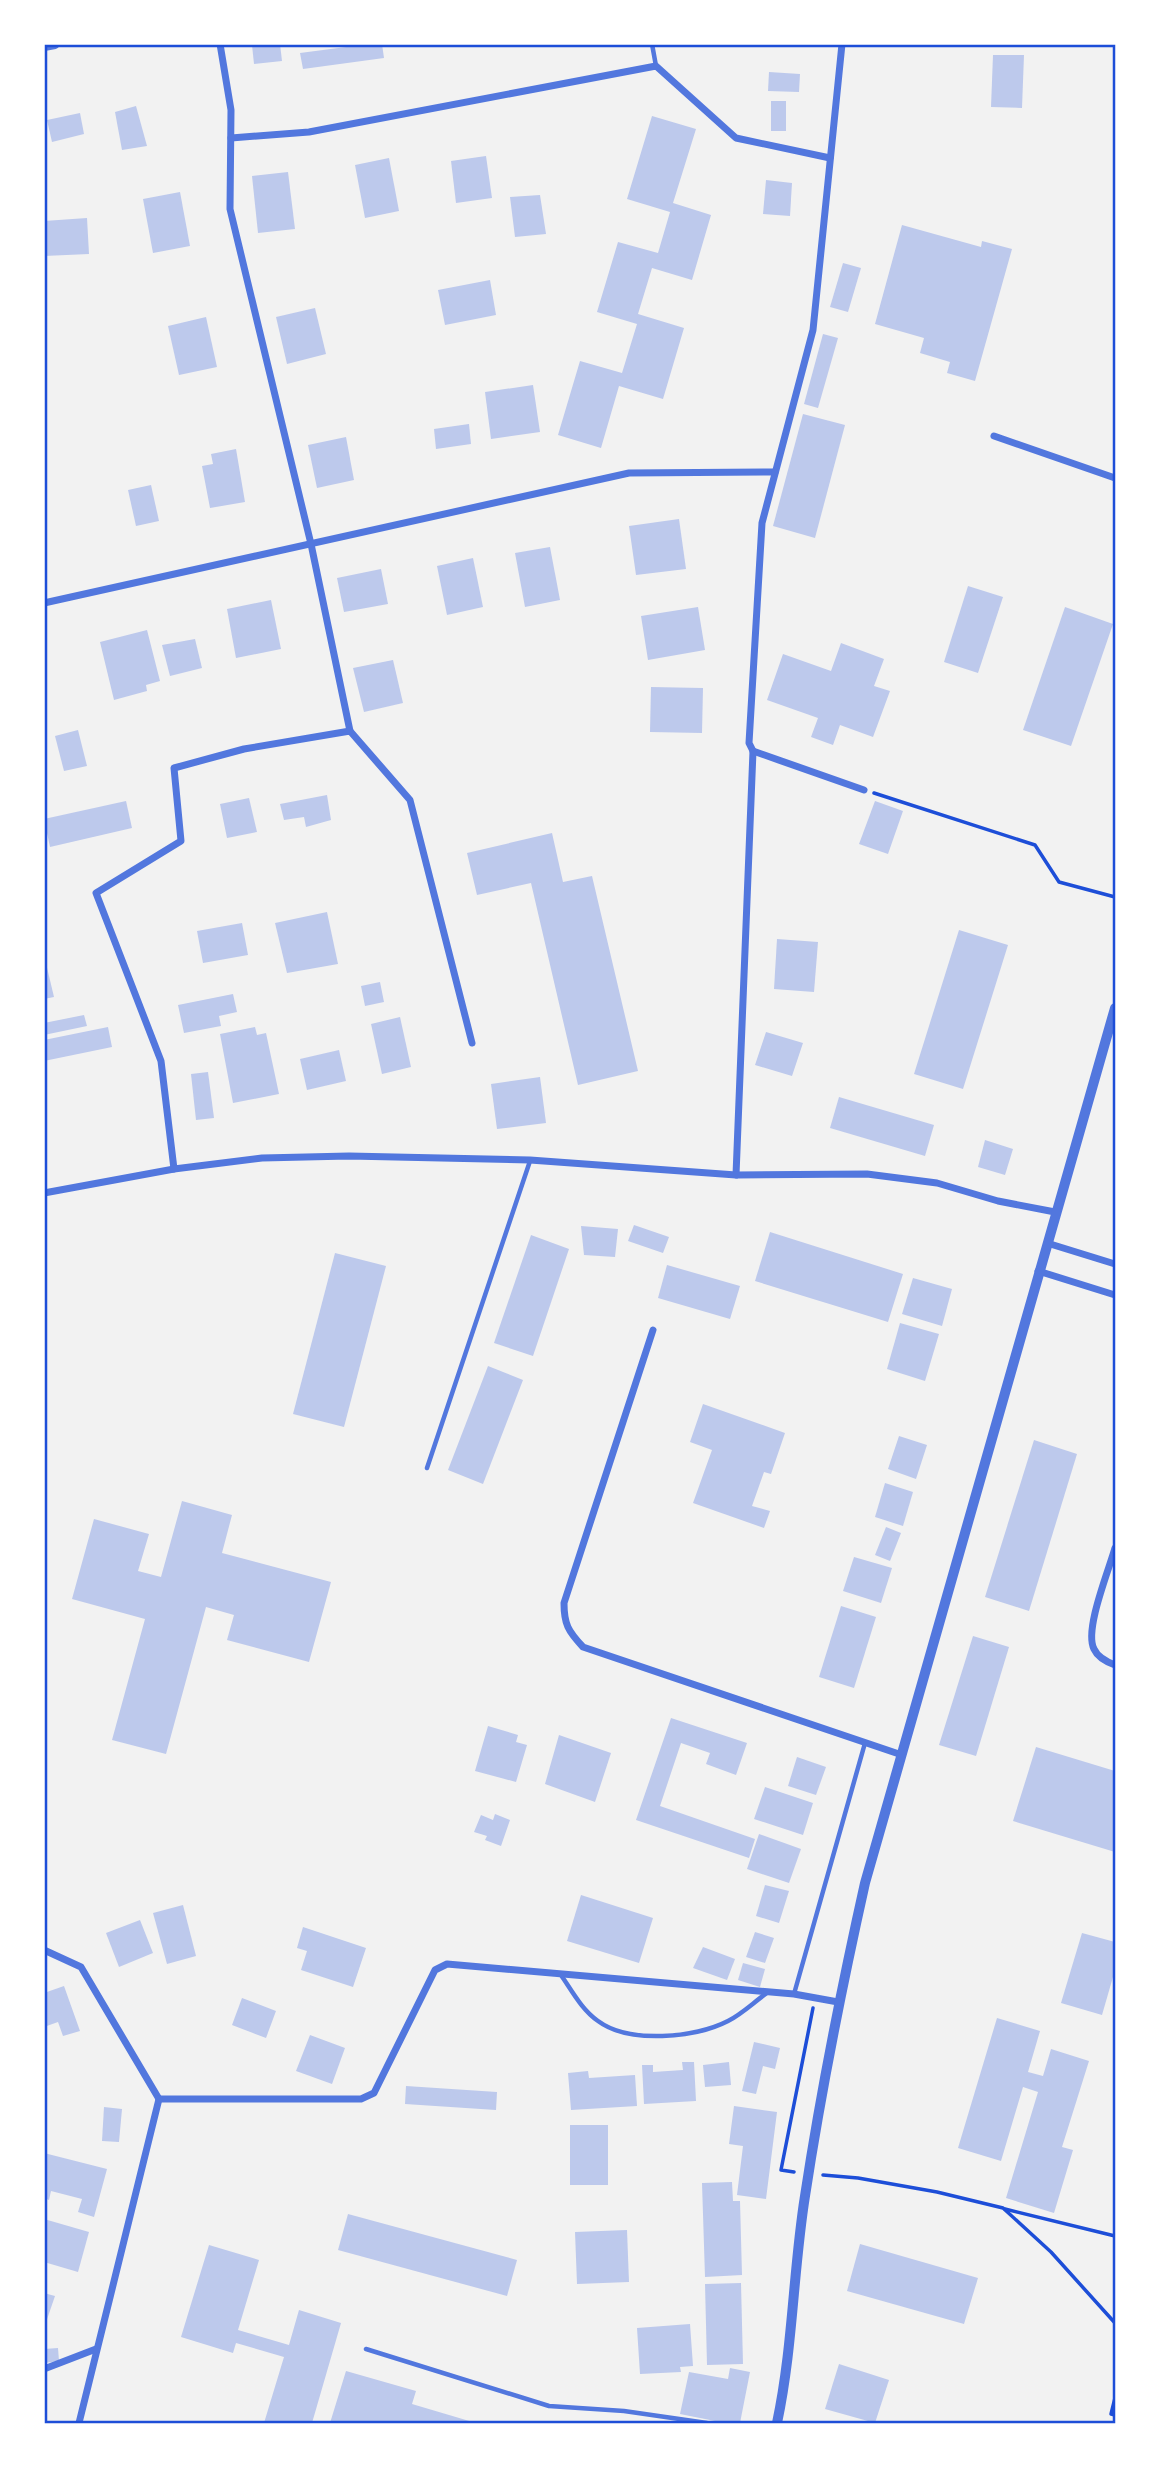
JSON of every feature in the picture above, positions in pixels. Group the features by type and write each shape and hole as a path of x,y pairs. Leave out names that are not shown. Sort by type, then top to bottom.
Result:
{"street":[{"path":"44,46 55,44"},
{"path":"220,44 231,110 230,209 311,544 350,731 410,800 472,1043"},
{"path":"736,1175 753,751 749,743 762,523 813,330 842,44"},
{"path":"231,138 309,132 656,66 736,138 831,158"},
{"path":"994,436 1115,478"},
{"path":"44,603 629,472 775,472"},
{"path":"174,1169 161,1061 96,893 181,841 174,768 244,749 350,731"},
{"path":"753,751 864,790"},
{"path":"777,2423 793,2311 805,2197 838,2002 865,1882 1115,1008"},
{"path":"44,1194 174,1169 261,1158 349,1156 530,1160 736,1175 867,1174 937,1182 999,1201 1055,1212"},
{"path":"1047,1243 1115,1264"},
{"path":"1038,1271 1115,1295"},
{"path":"653,1330 564,1603 564,1620 571,1634 583,1647 902,1755"},
{"path":"1115,1548 1091,1629 1093,1648 1104,1661 1115,1665"},
{"path":"44,1950 81,1967 159,2099 79,2423"},
{"path":"159,2099 361,2099 374,2093 435,1970 447,1964 794,1994 838,2002"},
{"path":"44,2369 96,2349"}],"lane":[{"path":"652,44 656,66"},
{"path":"428,1468 530,1160"},
{"path":"794,1994 865,1742"},
{"path":"561,1974 582,2006 597,2021 614,2031 649,2035 678,2035 704,2031 730,2020 768,1992"},
{"path":"366,2348 549,2406 624,2411 707,2423"}],"path":[{"path":"864,790 1035,845 1059,882 1115,897"},
{"path":"815,1998 781,2170 858,2178 937,2192 1115,2236"},
{"path":"1003,2208 1051,2252 1115,2323"},
{"path":"1115,2399 1111,2414 1115,2415"}],"building":[{"path":"280,44 282,61 254,64 252,45"},
{"path":"382,44 384,58 303,69 300,53"},
{"path":"993,55 1024,55 1022,108 991,107"},
{"path":"769,72 800,74 799,92 768,91"},
{"path":"771,101 786,101 786,131 771,131"},
{"path":"136,106 147,146 122,150 115,112"},
{"path":"80,113 84,134 52,142 47,120"},
{"path":"652,116 696,129 673,203 711,215 692,280 652,268 638,314 684,328 663,399 619,386 601,448 558,435 580,361 622,373 637,324 597,312 618,242 658,253 670,212 627,199"},
{"path":"486,156 492,198 456,203 451,161"},
{"path":"389,158 399,211 365,218 355,165"},
{"path":"288,172 295,229 258,233 252,176"},
{"path":"766,180 792,183 790,216 763,214"},
{"path":"180,192 190,246 153,253 143,199"},
{"path":"540,195 546,234 515,237 510,197"},
{"path":"87,218 89,254 44,256 44,221"},
{"path":"902,225 981,247 982,241 1012,249 975,381 947,373 950,362 920,353 924,338 875,324"},
{"path":"843,263 861,268 848,312 830,307"},
{"path":"490,280 496,315 445,325 438,290"},
{"path":"315,308 326,354 287,364 276,317"},
{"path":"206,317 217,367 179,375 168,326"},
{"path":"823,334 838,338 818,408 804,404"},
{"path":"533,385 540,432 491,439 485,392"},
{"path":"803,414 845,425 815,538 773,526"},
{"path":"469,424 471,444 436,449 434,429"},
{"path":"346,437 354,480 317,488 308,445"},
{"path":"236,449 245,502 210,508 202,466 213,464 211,454"},
{"path":"151,485 159,521 136,526 128,490"},
{"path":"679,519 686,569 636,575 629,526"},
{"path":"550,547 560,600 525,607 515,553"},
{"path":"473,558 483,607 447,615 437,566"},
{"path":"381,569 388,604 344,612 337,578"},
{"path":"968,586 1003,597 978,673 944,662"},
{"path":"271,600 281,649 236,658 227,609"},
{"path":"698,607 705,650 648,660 641,616"},
{"path":"1065,607 1113,624 1071,746 1023,730"},
{"path":"147,630 160,681 146,685 147,691 114,700 100,642"},
{"path":"195,639 202,668 170,676 162,645"},
{"path":"841,643 884,659 874,686 890,691 873,737 840,725 833,745 811,737 818,718 767,700 783,654 831,671"},
{"path":"393,660 403,703 364,712 353,668"},
{"path":"651,687 703,688 702,733 650,732"},
{"path":"78,730 87,766 64,771 55,736"},
{"path":"327,795 331,820 306,827 304,817 284,820 280,804"},
{"path":"249,798 257,832 227,838 220,804"},
{"path":"126,801 132,828 50,847 44,819"},
{"path":"875,801 903,811 888,854 859,844"},
{"path":"552,833 563,882 592,876 638,1071 578,1085 531,883 477,895 467,853"},
{"path":"327,912 338,964 287,973 275,923"},
{"path":"242,923 248,955 203,963 197,931"},
{"path":"959,930 1008,945 963,1089 914,1074"},
{"path":"777,939 818,942 814,992 774,989"},
{"path":"44,955 54,997 44,999"},
{"path":"380,982 384,1002 365,1006 361,986"},
{"path":"233,994 237,1012 219,1016 221,1026 184,1033 178,1005"},
{"path":"84,1015 87,1026 44,1035 44,1023"},
{"path":"400,1017 411,1067 382,1074 371,1024"},
{"path":"108,1027 112,1047 44,1061 44,1040"},
{"path":"255,1027 257,1035 266,1033 279,1094 233,1103 220,1034"},
{"path":"766,1032 803,1043 792,1076 755,1065"},
{"path":"339,1050 346,1081 307,1090 300,1059"},
{"path":"208,1072 214,1118 196,1120 191,1074"},
{"path":"540,1077 546,1123 497,1129 491,1084"},
{"path":"839,1097 934,1125 925,1156 830,1128"},
{"path":"985,1140 1013,1149 1005,1175 978,1167"},
{"path":"634,1225 669,1237 663,1253 628,1241"},
{"path":"581,1226 618,1229 615,1257 584,1255"},
{"path":"770,1232 903,1274 888,1322 755,1281"},
{"path":"531,1235 569,1249 533,1356 494,1343"},
{"path":"335,1253 386,1266 344,1427 293,1414"},
{"path":"667,1265 740,1286 730,1319 658,1298"},
{"path":"913,1278 952,1289 942,1326 902,1314"},
{"path":"900,1323 939,1334 925,1381 887,1369"},
{"path":"488,1366 523,1380 483,1484 448,1470"},
{"path":"703,1404 785,1433 771,1474 764,1472 752,1506 770,1511 764,1528 693,1503 712,1450 690,1442"},
{"path":"899,1436 927,1445 916,1479 888,1469"},
{"path":"1034,1440 1077,1454 1029,1611 985,1597"},
{"path":"885,1483 913,1492 903,1526 875,1517"},
{"path":"182,1501 232,1515 222,1553 331,1582 309,1662 227,1640 234,1615 206,1607 166,1754 112,1740 145,1619 72,1599 94,1519 149,1534 138,1571 161,1577"},
{"path":"886,1527 901,1533 890,1561 875,1555"},
{"path":"854,1557 892,1568 881,1603 843,1591"},
{"path":"841,1606 876,1617 854,1688 819,1677"},
{"path":"973,1636 1009,1647 976,1756 939,1745"},
{"path":"671,1718 747,1743 736,1775 706,1764 710,1753 681,1743 660,1806 755,1839 749,1858 636,1820"},
{"path":"488,1726 518,1735 516,1742 527,1745 516,1782 475,1771"},
{"path":"559,1735 611,1753 595,1802 545,1784"},
{"path":"1036,1747 1115,1771 1115,1852 1013,1821"},
{"path":"797,1757 826,1767 816,1795 788,1786"},
{"path":"765,1787 813,1803 803,1835 754,1819"},
{"path":"495,1814 510,1820 501,1846 485,1840 487,1836 474,1832 481,1815 493,1820"},
{"path":"759,1834 801,1849 789,1883 747,1869"},
{"path":"765,1885 789,1891 779,1923 756,1916"},
{"path":"581,1895 653,1918 639,1963 567,1941"},
{"path":"183,1905 196,1956 167,1964 153,1913"},
{"path":"140,1920 153,1953 119,1967 106,1933"},
{"path":"303,1927 366,1948 353,1987 301,1970 307,1951 297,1948"},
{"path":"755,1932 774,1938 765,1963 746,1957"},
{"path":"1082,1933 1115,1942 1115,1970 1102,2015 1061,2003"},
{"path":"703,1947 735,1959 727,1980 693,1968"},
{"path":"743,1963 765,1969 760,1987 738,1980"},
{"path":"64,1986 80,2031 63,2036 58,2022 44,2027 44,1993"},
{"path":"242,1998 276,2011 266,2038 232,2025"},
{"path":"997,2018 1040,2031 1028,2072 1043,2076 1051,2049 1089,2061 1062,2147 1073,2150 1054,2213 1006,2198 1038,2092 1023,2087 1001,2161 958,2148"},
{"path":"310,2035 345,2048 332,2084 296,2071"},
{"path":"754,2042 780,2048 775,2069 763,2066 756,2094 742,2091"},
{"path":"682,2062 694,2062 696,2101 644,2104 642,2065 653,2065 653,2072 683,2070"},
{"path":"729,2062 731,2085 705,2087 703,2065"},
{"path":"588,2071 589,2078 635,2075 637,2106 571,2110 568,2073"},
{"path":"406,2086 497,2092 496,2110 405,2104"},
{"path":"734,2106 777,2112 766,2199 737,2195 743,2146 729,2144"},
{"path":"104,2107 122,2109 119,2142 102,2141"},
{"path":"570,2125 608,2125 608,2185 570,2185"},
{"path":"44,2153 107,2169 94,2217 78,2212 82,2199 51,2191 49,2200 44,2198"},
{"path":"732,2182 733,2201 740,2201 742,2275 705,2277 702,2183"},
{"path":"348,2214 517,2260 507,2296 338,2250"},
{"path":"44,2219 89,2232 78,2272 44,2262"},
{"path":"627,2230 629,2282 577,2284 575,2232"},
{"path":"860,2244 978,2278 964,2324 847,2291"},
{"path":"209,2245 259,2260 238,2330 289,2345 299,2310 341,2323 312,2423 264,2423 284,2357 236,2343 233,2353 181,2337"},
{"path":"741,2283 743,2364 707,2365 705,2284"},
{"path":"44,2293 55,2296 44,2328"},
{"path":"690,2324 693,2366 680,2367 681,2372 640,2374 637,2328"},
{"path":"58,2348 59,2361 44,2363 44,2349"},
{"path":"839,2364 889,2380 875,2423 825,2409"},
{"path":"730,2368 750,2372 740,2423 725,2423 680,2414 689,2372 728,2379"},
{"path":"346,2371 416,2391 412,2404 476,2423 330,2423"}]}
